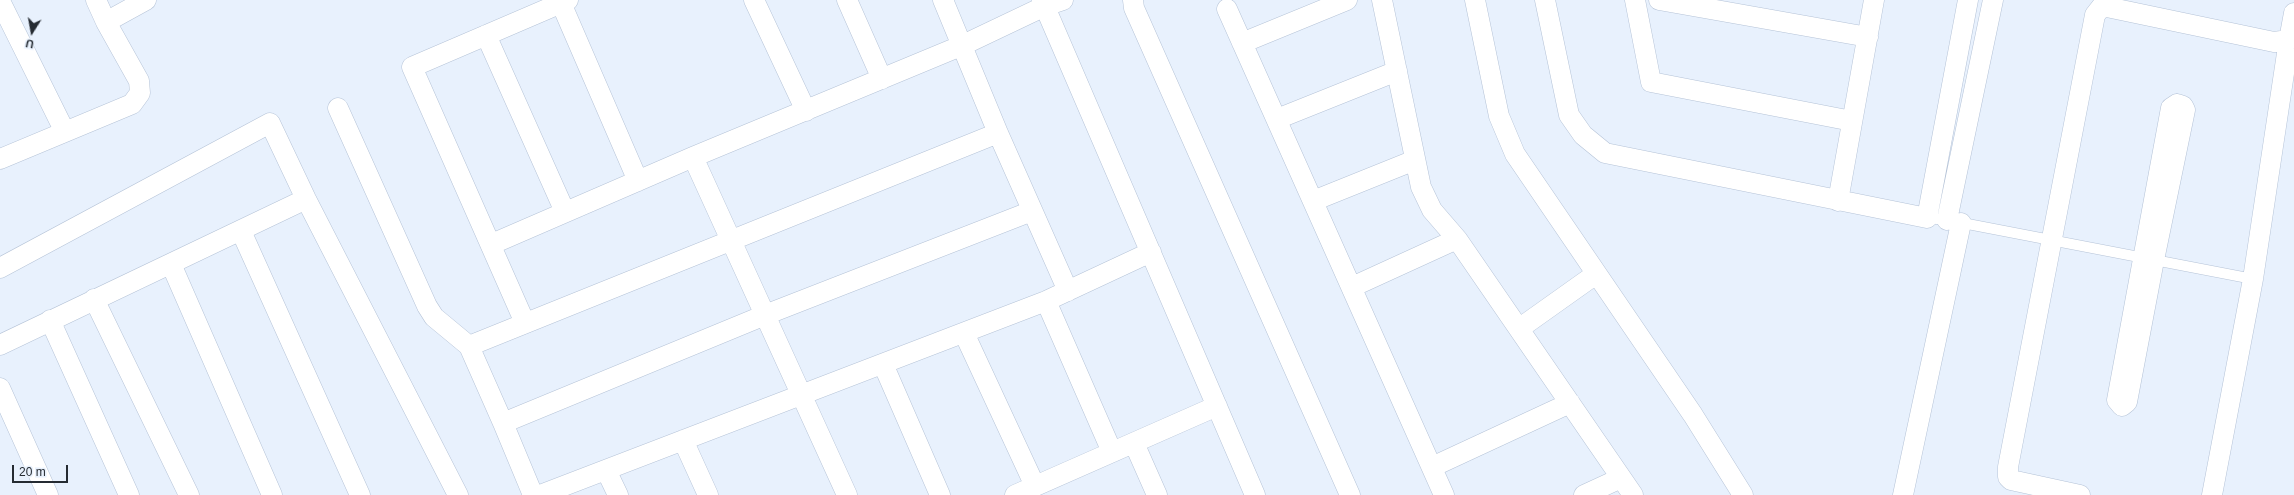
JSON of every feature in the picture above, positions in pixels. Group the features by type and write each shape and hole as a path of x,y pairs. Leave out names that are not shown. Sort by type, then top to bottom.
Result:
{"street":[{"path":"0,160 132,104 140,93 139,81 106,22 96,0"},
{"path":"106,22 146,0"},
{"path":"754,0 806,110"},
{"path":"847,0 882,79"},
{"path":"943,0 963,45 998,133 1068,290"},
{"path":"1133,0 1134,8 1140,23 1350,495"},
{"path":"1242,43 1347,0"},
{"path":"1382,0 1421,186 1432,210 1457,239 1520,328 1633,495"},
{"path":"1475,0 1499,116 1515,154 1693,415 1743,495"},
{"path":"1545,0 1569,115 1583,136 1605,153 1927,218 1968,0"},
{"path":"1635,0 1651,82 1852,121"},
{"path":"1659,0 1868,37"},
{"path":"1838,201 1874,0"},
{"path":"1903,495 1993,0"},
{"path":"0,1 65,132"},
{"path":"525,323 492,244 412,67 565,2 638,181"},
{"path":"492,244 693,157 963,45 1050,2 1151,252 1255,495"},
{"path":"2080,495 2011,480 2008,477 2094,15 2102,6 2274,42 2289,40"},
{"path":"1227,8 1444,495"},
{"path":"2212,495 2253,279 2294,13"},
{"path":"486,35 565,212"},
{"path":"1277,120 1397,71"},
{"path":"2149,259 2127,402 2122,406 2117,400 2149,259 2185,110 2180,105 2172,108 2149,259"},
{"path":"338,108 427,306 434,317 468,346 503,423 533,495"},
{"path":"0,268 270,123 306,199 458,495"},
{"path":"468,346 998,133"},
{"path":"693,157 847,495"},
{"path":"1313,201 1415,160"},
{"path":"0,346 50,320 306,199"},
{"path":"503,423 765,314 1032,211"},
{"path":"241,231 360,495"},
{"path":"1352,287 1457,239"},
{"path":"540,495 1046,301 1151,252"},
{"path":"171,264 272,495"},
{"path":"1520,328 1596,274"},
{"path":"94,299 189,495"},
{"path":"1046,301 1112,452"},
{"path":"50,320 129,495"},
{"path":"964,333 1035,486"},
{"path":"883,364 940,495"},
{"path":"0,388 48,495"},
{"path":"1432,467 1570,403"},
{"path":"1015,495 1217,406"},
{"path":"683,440 708,495"},
{"path":"1134,443 1157,495"},
{"path":"606,470 618,495"},
{"path":"1584,495 1621,478"}],"lane":[{"path":"1927,218 1954,221 2253,279"}]}
